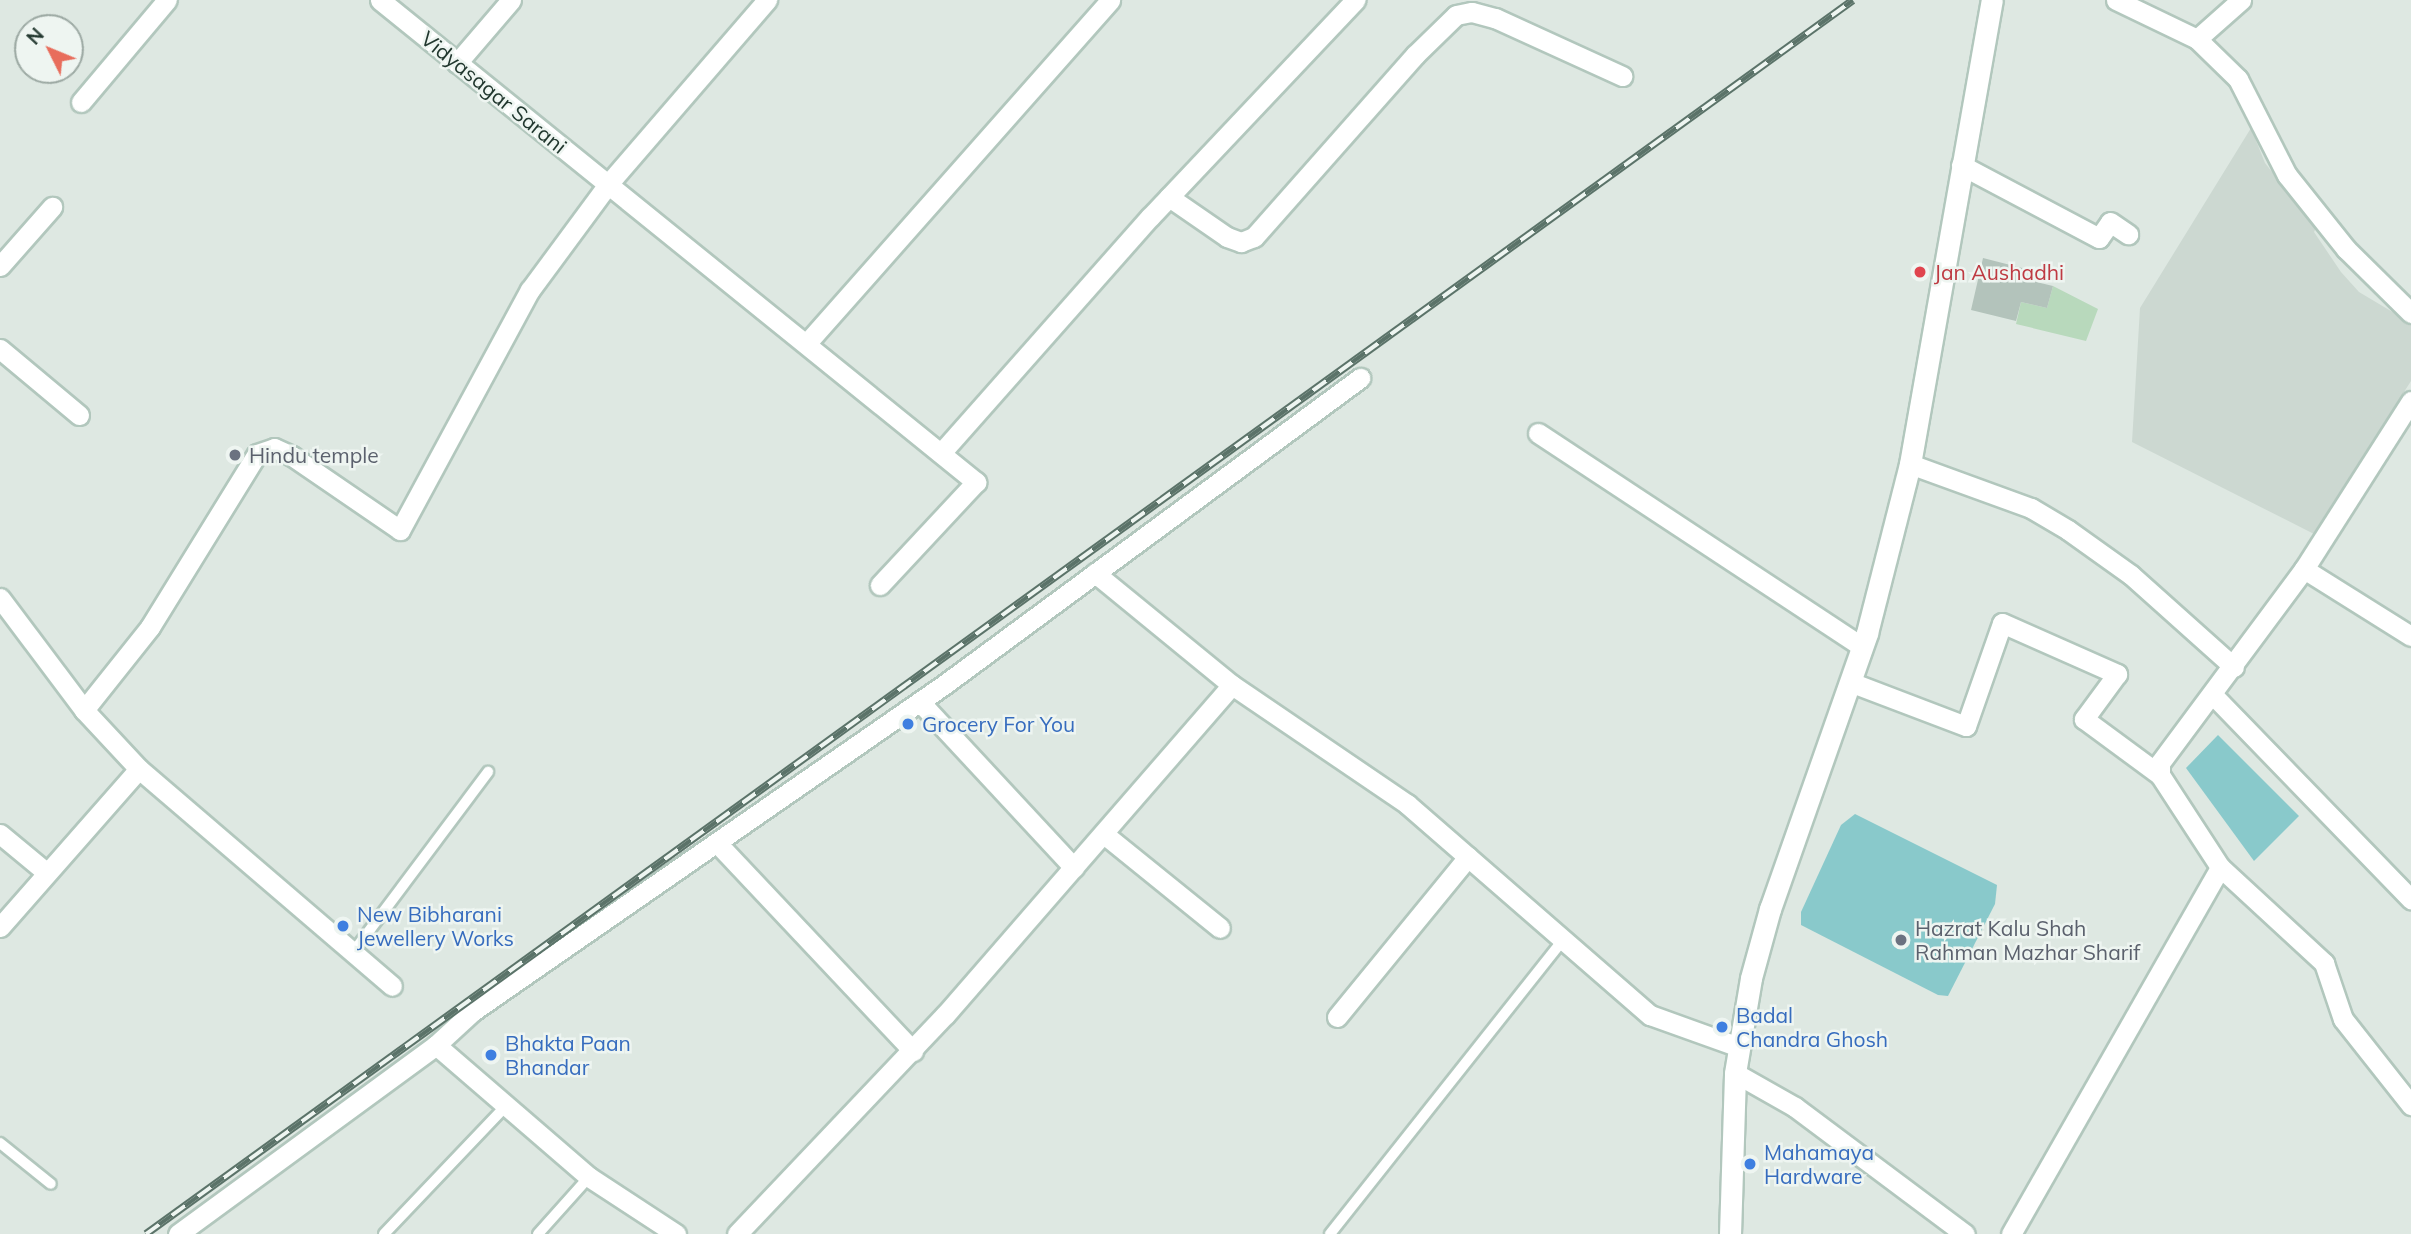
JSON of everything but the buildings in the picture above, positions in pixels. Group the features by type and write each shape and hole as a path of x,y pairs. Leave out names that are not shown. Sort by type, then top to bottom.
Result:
{"street":[{"path":"81,102 167,0"},
{"name":"Vidyasagar Sarani","path":"380,0 976,482 880,585"},
{"path":"457,63 511,0"},
{"path":"84,710 150,627 257,454 274,448 292,456 400,530 530,290 609,183 767,0"},
{"path":"806,344 1110,0"},
{"path":"941,453 1169,197 1355,0"},
{"path":"1730,1234 1735,1073 1751,978 1770,909 1862,647 1910,464 1992,0"},
{"path":"2116,0 2197,39 2248,93 2280,164 2315,212 2411,313"},
{"path":"2197,39 2241,0"},
{"path":"1169,197 1227,237 1241,242 1254,237 1415,55 1457,15 1472,12 1494,18 1622,76"},
{"path":"1961,165 2099,238 2110,222 2128,233"},
{"path":"0,266 52,207"},
{"path":"0,349 79,415"},
{"path":"178,1234 436,1045 473,1011 920,702 1360,378"},
{"path":"2160,775 2165,751 2234,667 2304,569 2411,401"},
{"path":"1538,433 1862,647"},
{"path":"1910,464 2031,508 2068,530 2131,575 2234,667"},
{"path":"2304,569 2411,636"},
{"path":"1095,573 1231,685 1407,804 1650,1015 1739,1047"},
{"path":"0,597 84,710 139,769 252,870 354,951 392,986"},
{"path":"1850,682 1966,726 2002,623 2117,674 2084,719 2160,775 2220,867 2324,963 2343,1019 2411,1105"},
{"path":"737,1234 913,1051 1231,685"},
{"path":"2212,694 2411,899"},
{"path":"920,702 1074,868"},
{"path":"0,927 139,769"},
{"path":"0,834 46,872"},
{"path":"1104,834 1220,928"},
{"path":"717,843 913,1051"},
{"path":"1337,1017 1468,857"},
{"path":"2011,1234 2220,867"},
{"path":"436,1045 589,1177 676,1234"},
{"path":"1735,1073 1795,1107 1965,1234"}],"lane":[{"path":"354,951 488,772"},
{"path":"1330,1234 1563,940"},
{"path":"384,1234 506,1106"},
{"path":"0,1143 51,1184"},
{"path":"538,1234 589,1177"}],"shaded area":[{"path":"2251,128 2265,163 2316,228 2314,232 2341,272 2359,292 2411,323 2411,381 2314,534 2132,442 2140,308"}],"green space":[{"path":"2053,286 2098,309 2086,341 2016,324 2021,302 2047,308"}],"water":[{"path":"2218,735 2299,816 2254,861 2186,768"},
{"path":"1855,814 1997,885 1995,904 1948,996 1938,995 1801,925 1801,912 1841,825"}],"railway":[{"path":"146,1234 1853,0"}],"place":[{"name":"Jan Aushadhi","path":"1920,272"},
{"name":"Hindu temple","path":"235,455"},
{"name":"Grocery For You","path":"908,724"},
{"name":"New Bibharani Jewellery Works","path":"343,926"},
{"name":"Hazrat Kalu Shah Rahman Mazhar Sharif","path":"1901,940"},
{"name":"Badal Chandra Ghosh","path":"1722,1027"},
{"name":"Bhakta Paan Bhandar","path":"491,1055"},
{"name":"Mahamaya Hardware","path":"1750,1164"}]}
